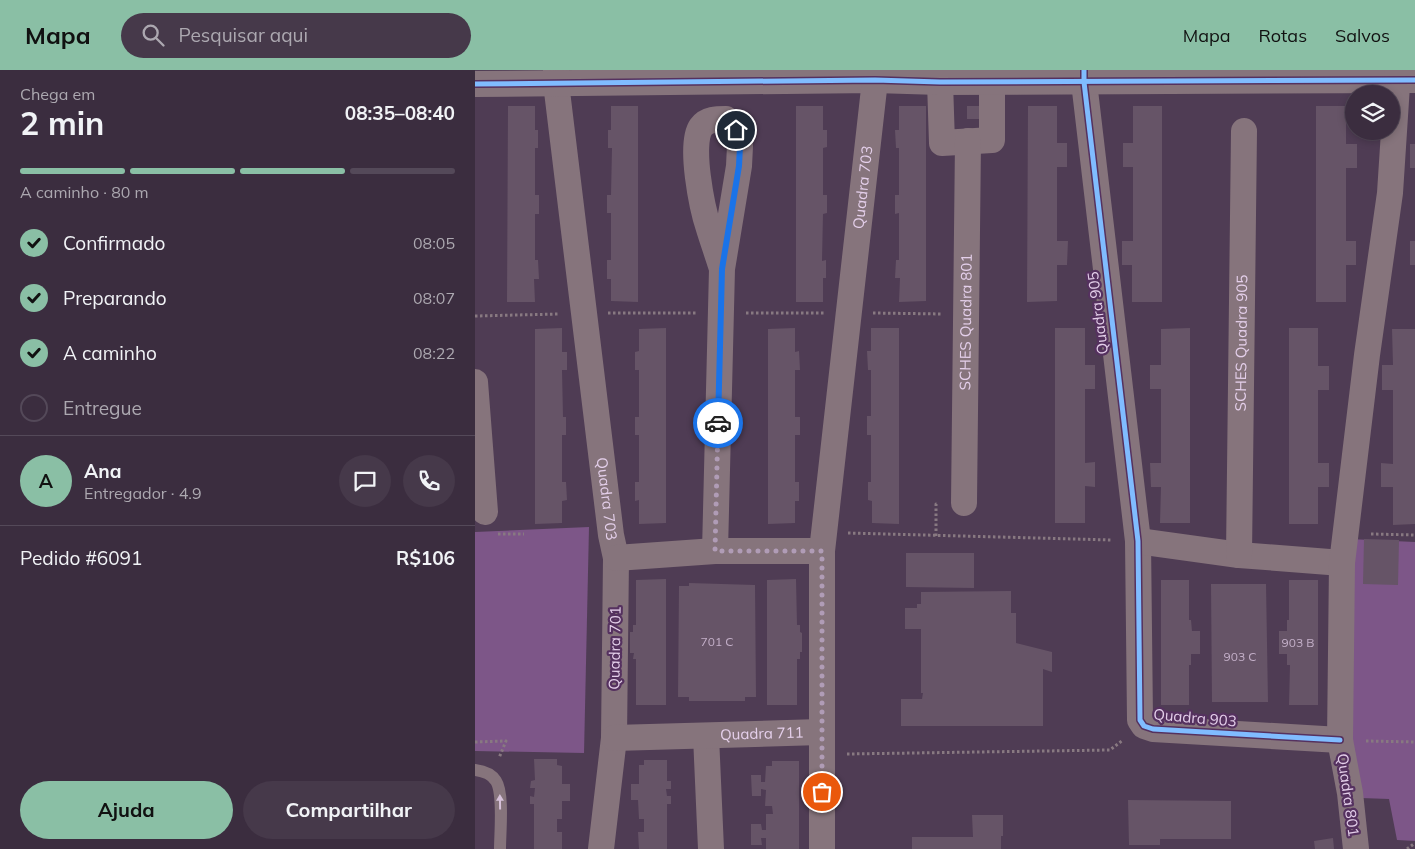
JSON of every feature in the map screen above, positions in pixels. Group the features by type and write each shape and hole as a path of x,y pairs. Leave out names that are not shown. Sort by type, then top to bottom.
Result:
{"street":[{"path":"475,84 556,77 875,75 940,82 992,82 1084,76 1404,77 1367,355 1342,564 1340,740"},
{"name":"Quadra 703","path":"556,77 611,535 616,558 823,542 875,75"},
{"name":"Quadra 905","path":"1084,76 1137,541"},
{"path":"940,82 942,143 992,140 992,82"},
{"name":"SCHES Quadra 905","path":"1239,555 1244,132"},
{"name":"SCHES Quadra 801","path":"964,503 968,141"},
{"path":"715,551 722,269"},
{"path":"475,382 485,512"},
{"path":"1137,541 1239,555 1342,564"},
{"name":"Quadra 903","path":"1137,541 1139,712 1140,720 1144,726 1153,729 1340,740"},
{"path":"821,743 823,542"},
{"name":"Quadra 701","path":"614,738 616,558"},
{"name":"Quadra 711","path":"706,736 711,849"},
{"name":"Quadra 711","path":"614,738 706,736 821,743 822,849"},
{"path":"601,849 614,738"},
{"name":"Quadra 801","path":"1340,740 1350,793 1356,849"}],"lane":[{"path":"475,770 489,773 497,782 501,796 499,849"}],"path":[{"path":"1346,534 1415,535"},
{"path":"823,542 1137,541"},
{"path":"821,743 1110,750 1144,726"},
{"path":"1340,740 1415,742"},
{"path":"475,742 506,741 498,762 489,773"},
{"path":"1407,849 1415,843"}],"shaded area":[{"path":"589,527 584,753 475,751 475,532"},
{"path":"1349,539 1415,542 1415,841 1397,840 1389,799 1361,798 1350,727"}],"building":[{"path":"508,106 535,106 535,130 538,130 538,148 535,148 535,195 539,195 539,214 535,214 535,260 538,260 539,279 534,279 535,302 507,302"},
{"path":"611,106 638,106 638,302 611,301 611,279 607,279 607,260 611,260 611,213 607,213 607,195 611,195 612,148 608,148 608,130 611,130"},
{"path":"796,106 823,106 823,130 827,130 827,147 823,148 823,195 827,195 827,213 823,214 822,261 826,260 826,278 823,278 823,302 796,302"},
{"path":"899,106 926,106 926,301 899,302 900,278 895,278 896,260 899,260 899,213 895,214 895,195 899,195 899,148 896,148 895,130 899,130"},
{"path":"967,106 987,106 987,119 967,119"},
{"path":"1028,106 1057,106 1057,143 1067,143 1067,167 1057,167 1057,241 1068,241 1067,265 1057,265 1057,301 1027,302"},
{"path":"1133,106 1162,106 1162,302 1132,302 1132,265 1122,265 1122,241 1133,241 1133,167 1123,167 1123,143 1133,143"},
{"path":"1316,106 1345,106 1346,144 1357,144 1357,168 1346,168 1346,241 1356,241 1356,265 1346,265 1346,302 1316,302"},
{"path":"1410,144 1415,144 1415,168 1410,168"},
{"path":"1410,241 1415,241 1415,265 1410,265"},
{"path":"562,328 562,352 567,352 567,370 562,370 563,417 566,417 566,435 562,435 562,482 566,482 567,500 562,501 562,523 535,524 535,329"},
{"path":"666,328 666,523 639,524 639,500 635,501 635,482 639,482 639,435 635,435 635,417 639,417 639,370 635,370 635,352 639,351 639,329"},
{"path":"795,328 795,352 799,351 800,370 795,370 795,417 800,417 800,435 795,435 795,482 799,482 799,501 795,501 795,523 768,524 768,329"},
{"path":"871,328 899,328 899,524 872,523 872,501 868,500 868,482 871,482 871,435 867,435 867,416 871,416 871,370 868,370 867,351 871,351"},
{"path":"1055,328 1085,328 1085,365 1095,365 1095,389 1085,389 1085,463 1095,462 1095,487 1085,486 1085,523 1055,523"},
{"path":"1190,328 1190,523 1160,523 1161,487 1151,487 1150,463 1161,463 1161,389 1150,389 1150,365 1161,365 1161,329"},
{"path":"1289,328 1318,328 1318,366 1329,366 1329,390 1318,390 1318,463 1329,463 1329,487 1318,487 1318,524 1289,524"},
{"path":"1392,329 1415,329 1415,524 1393,525 1393,487 1381,487 1381,463 1393,464 1393,390 1382,390 1382,365 1393,365"},
{"path":"1364,539 1399,540 1398,585 1363,584"},
{"path":"906,553 974,553 974,588 906,587"},
{"path":"666,579 666,705 636,705 636,659 633,659 634,653 630,653 630,632 633,632 633,625 636,625 636,580"},
{"path":"796,579 797,625 800,625 800,632 802,633 802,652 800,652 800,659 797,659 797,705 767,705 767,580"},
{"path":"1161,580 1189,580 1189,620 1191,620 1192,631 1200,631 1200,654 1191,654 1191,665 1189,665 1189,705 1161,705"},
{"path":"1289,580 1318,580 1318,705 1289,705 1290,665 1287,665 1287,654 1279,654 1279,631 1287,631 1287,620 1289,620"},
{"path":"689,583 755,585 756,697 745,697 745,701 689,701 689,697 678,697 679,586 689,586"},
{"path":"1211,584 1266,584 1268,702 1212,702"},
{"path":"1011,591 1011,613 1016,613 1016,643 1052,652 1052,672 1043,669 1043,726 901,726 901,699 922,699 923,693 921,693 921,629 905,629 905,608 917,608 917,604 921,604 921,592"},
{"path":"534,759 557,759 557,765 562,766 562,784 570,784 570,801 562,801 562,819 557,819 557,832 562,832 562,849 534,849 534,804 530,804 530,796 534,797 535,788 530,788 531,781 535,780"},
{"path":"644,760 667,760 667,781 671,781 671,789 666,789 667,796 671,796 671,804 667,804 667,849 639,849 638,832 644,832 644,819 639,819 638,800 631,800 631,784 639,784 639,765 644,765"},
{"path":"772,761 799,761 799,849 766,849 766,838 761,838 762,845 751,845 751,824 761,824 762,830 766,830 766,814 773,814 772,806 765,806 766,790 761,789 761,796 752,796 751,775 761,775 761,782 765,782 766,766 772,766"},
{"path":"1128,800 1231,801 1231,839 1160,839 1160,845 1129,845"},
{"path":"972,815 1003,815 1001,849 912,849 912,837 973,837"},
{"path":"1333,838 1334,849 1315,849 1314,841"}],"cycle path":[{"path":"1084,70 1138,541 1140,720 1144,726 1153,729 1340,740"},
{"path":"475,84 875,80 940,82 1415,80"}],"way so far":[{"path":"718,423 715,551 822,551 822,792"}],"route":[{"path":"718,423 722,269 739,166 740,146 736,130"}]}
